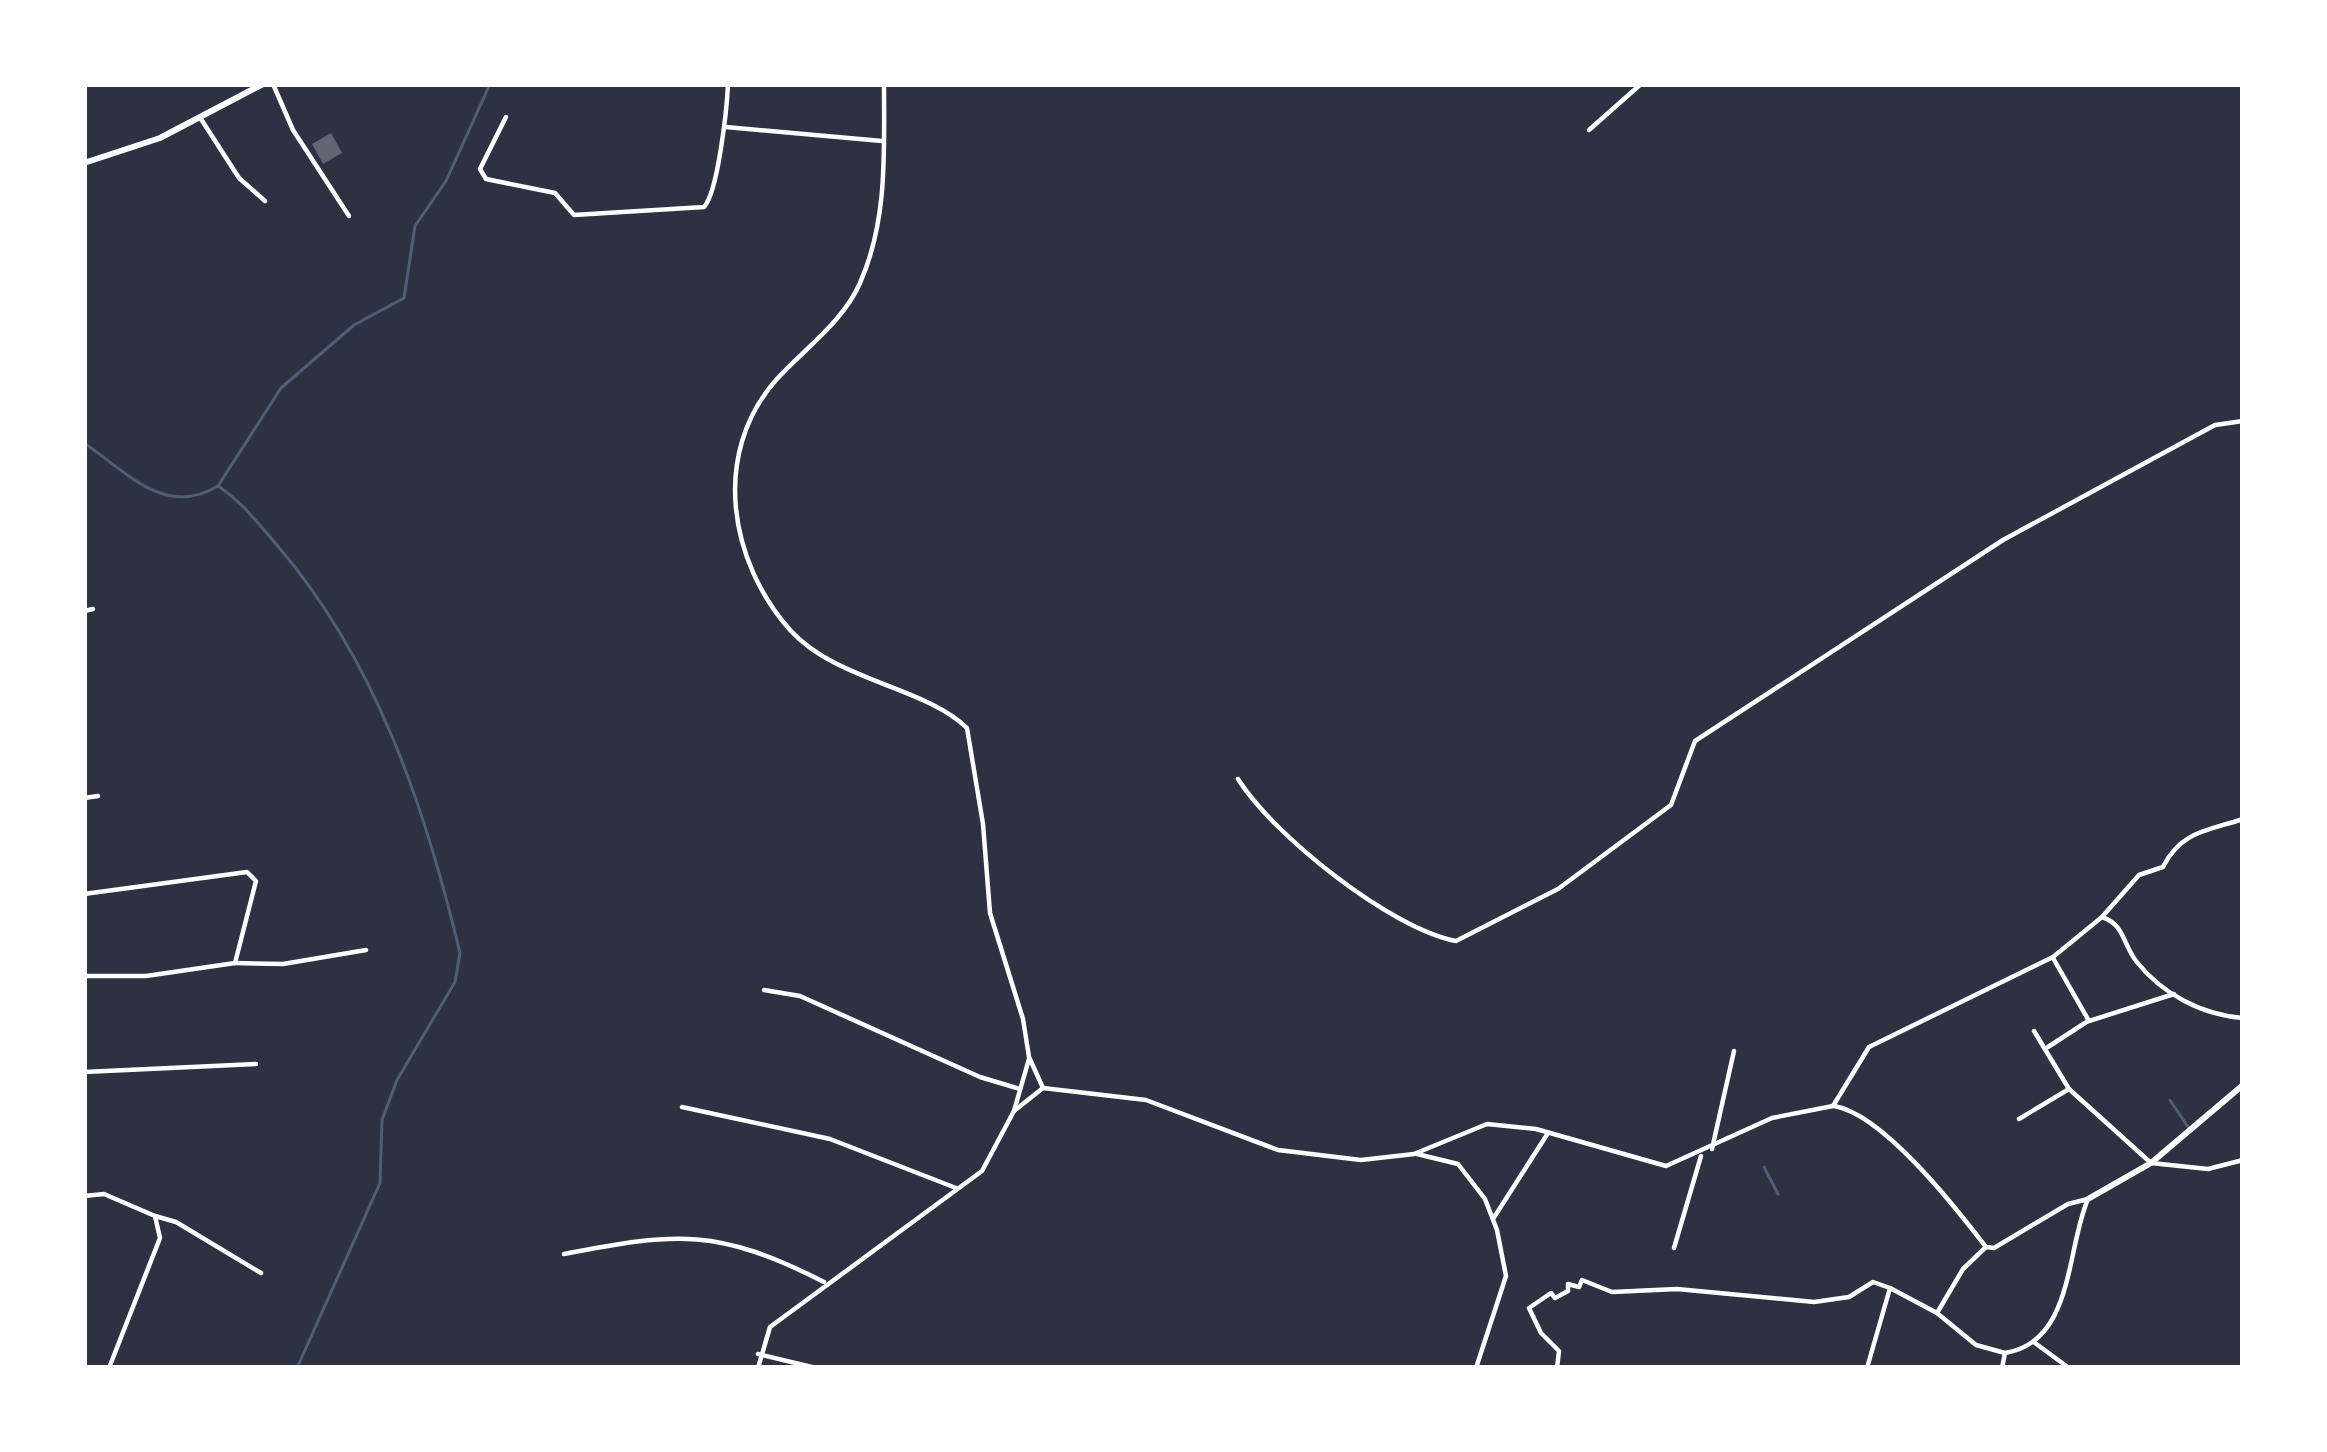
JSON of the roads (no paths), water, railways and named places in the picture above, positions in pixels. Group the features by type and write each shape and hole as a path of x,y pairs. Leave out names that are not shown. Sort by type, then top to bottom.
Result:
{"street":[{"path":"232,84 242,98"},
{"path":"84,163 201,119 263,84"},
{"path":"273,84 293,130 349,216"},
{"path":"506,117 481,175 562,196 574,215 704,207 711,199 714,166 726,127 728,84"},
{"path":"884,84 880,218 860,285 758,406 740,465 733,520 750,568 791,631 863,678 967,728 983,824 985,890 1024,1019 1029,1057 1043,1088"},
{"path":"1589,130 1641,84"},
{"path":"201,119 239,178 265,200"},
{"path":"726,127 884,141"},
{"path":"1238,779 1259,813 1293,845 1418,929 1456,941 1558,889 1671,805 1695,741 1814,662 2003,540 2215,425 2243,421"},
{"path":"84,611 93,609"},
{"path":"84,798 98,796"},
{"path":"1833,1106 1869,1047 2053,957 2102,917 2139,875 2163,867 2173,847 2191,832 2243,819"},
{"path":"84,894 247,872 256,881 236,963"},
{"path":"2102,917 2119,926 2136,961 2174,994 2202,1012 2243,1018"},
{"path":"84,976 146,976 236,963 283,964 366,950"},
{"path":"2053,957 2089,1021"},
{"path":"764,990 800,996 980,1077 1020,1089"},
{"path":"2048,1048 2089,1021 2174,994"},
{"path":"2034,1031 2069,1089 2151,1163 2208,1169 2243,1160"},
{"path":"1712,1149 1734,1051"},
{"path":"758,1368 758,1354 770,1327 990,1162 1014,1111 1029,1057"},
{"path":"84,1072 256,1064"},
{"path":"1014,1111 1043,1088 1166,1105 1278,1150 1361,1160 1414,1154 1487,1124 1548,1132 1666,1166 1702,1154 1772,1118 1833,1106 1856,1114 1880,1133 1943,1194 1986,1247 1994,1248 2151,1163 2243,1085"},
{"path":"2019,1119 2069,1089"},
{"path":"682,1107 830,1139 956,1188"},
{"path":"1493,1219 1548,1132"},
{"path":"1414,1154 1458,1164 1493,1219 1506,1276 1476,1368"},
{"path":"1674,1248 1702,1154"},
{"path":"84,1196 104,1194 176,1222 261,1274"},
{"path":"1557,1368 1559,1351 1541,1333 1529,1308 1551,1293 1556,1298 1568,1291 1568,1284 1579,1287 1582,1280 1612,1292 1677,1289 1814,1302 1850,1297 1873,1282 1937,1312 1976,1345 2005,1354 2034,1343 2058,1306 2088,1199"},
{"path":"109,1368 160,1238 155,1216"},
{"path":"564,1254 644,1238 692,1236 780,1260 826,1284"},
{"path":"1937,1312 1963,1269 1986,1247"},
{"path":"1867,1368 1890,1288"},
{"path":"2034,1343 2069,1368"},
{"path":"758,1354 816,1368"},
{"path":"2002,1368 2005,1354"}],"waterway":[{"path":"84,443 131,478 164,494 199,495 218,486 281,388 354,325 404,298 415,226 446,181 490,84"},
{"path":"218,486 256,520 311,589 369,686 413,790 460,953 455,982 397,1080 382,1120 380,1183 297,1368"},
{"path":"2170,1100 2188,1127"},
{"path":"1764,1167 1778,1194"}]}
